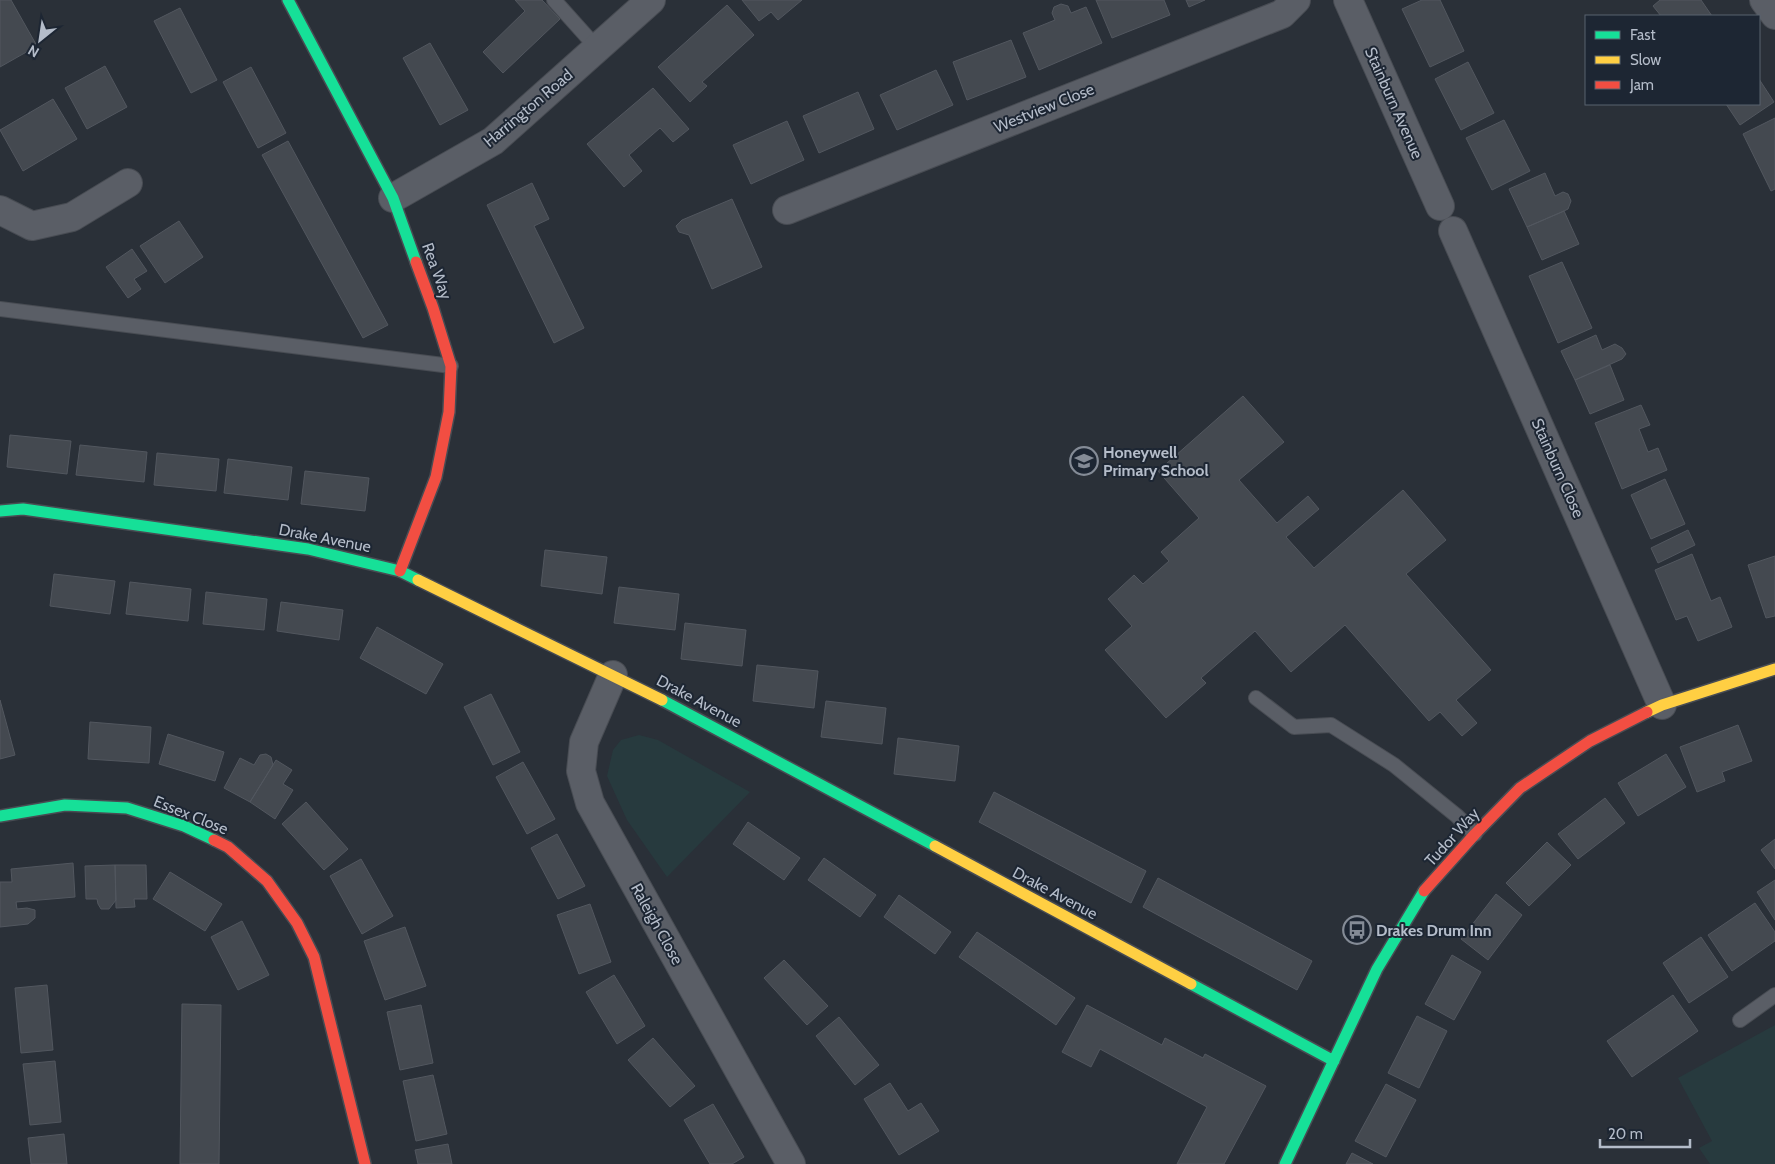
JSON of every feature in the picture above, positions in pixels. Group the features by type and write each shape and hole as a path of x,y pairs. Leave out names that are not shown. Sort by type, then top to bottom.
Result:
{"street":[{"name":"Rea Way","path":"288,0 393,198 433,308 451,366 449,412 436,477 400,571"},
{"name":"Harrington Road","path":"393,198 493,141 651,0"},
{"name":"Westview Close","path":"787,210 1282,14 1296,0"},
{"name":"Stainburn Avenue","path":"1348,0 1440,206"},
{"path":"1764,0 1775,15"},
{"path":"0,210 32,226 72,217 128,184"},
{"name":"Stainburn Close","path":"1453,231 1662,705"},
{"name":"Drake Avenue","path":"0,512 23,509 308,549 400,571 710,724 1334,1061"},
{"name":"Tudor Way","path":"1285,1164 1377,969 1425,890 1475,834 1520,788 1590,741 1662,705 1775,669"},
{"name":"Raleigh Close","path":"613,675 584,742 581,771 590,803 791,1164"},
{"name":"Essex Close","path":"0,816 65,805 127,808 184,826 228,847 267,881 298,923 314,957 365,1164"}],"lane":[{"path":"554,0 597,48"},
{"path":"0,309 451,366"},
{"path":"1256,698 1294,728 1330,725 1394,765 1457,816 1475,834"},
{"path":"1740,1020 1775,995"}],"green space":[{"path":"639,735 658,740 750,792 667,877 627,820 607,776 613,750 621,740"},
{"path":"1775,1025 1775,1164 1710,1164 1699,1148 1712,1141 1678,1078"}],"building":[{"path":"0,0 11,0 37,46 0,67"},
{"path":"515,0 542,0 560,19 503,73 483,52 525,11"},
{"path":"742,0 802,0 778,20 771,12 759,21"},
{"path":"1096,0 1164,0 1170,15 1112,38"},
{"path":"1186,0 1205,0 1189,7"},
{"path":"1422,0 1440,0 1464,51 1430,67 1402,9"},
{"path":"1660,0 1701,0 1711,15 1660,15 1653,6"},
{"path":"1061,4 1068,6 1071,13 1086,7 1102,43 1039,70 1023,33 1055,20 1052,13 1054,7"},
{"path":"727,5 754,35 702,82 707,86 690,102 658,67"},
{"path":"180,8 217,80 191,93 154,21"},
{"path":"1011,40 1026,77 967,100 953,62"},
{"path":"430,43 468,110 440,125 403,58"},
{"path":"1468,62 1494,113 1461,130 1435,79"},
{"path":"105,66 127,107 87,129 65,88"},
{"path":"251,67 286,133 258,148 223,82"},
{"path":"936,70 953,105 897,130 880,95"},
{"path":"1760,81 1774,102 1740,125 1727,105 1760,105"},
{"path":"653,88 689,129 673,142 660,128 629,155 642,171 624,187 587,144"},
{"path":"858,92 874,129 819,153 803,116"},
{"path":"53,99 77,139 23,171 0,130"},
{"path":"1775,118 1775,189 1771,191 1743,134"},
{"path":"1504,120 1530,171 1492,190 1466,138"},
{"path":"787,121 804,160 751,184 733,145"},
{"path":"288,141 388,325 363,338 262,155"},
{"path":"1545,173 1555,196 1563,192 1568,194 1571,201 1568,209 1527,227 1509,189"},
{"path":"532,183 549,219 534,226 584,328 554,343 487,205"},
{"path":"732,199 762,267 712,289 689,235 679,232 676,226 682,220"},
{"path":"1564,211 1579,244 1542,260 1527,227"},
{"path":"179,221 203,257 165,283 140,246"},
{"path":"132,249 147,271 134,279 141,289 128,298 106,267"},
{"path":"1562,262 1592,328 1558,343 1529,276"},
{"path":"1596,335 1602,350 1615,344 1622,348 1626,354 1622,359 1575,380 1561,351"},
{"path":"1610,365 1624,400 1590,414 1575,380"},
{"path":"1243,396 1284,442 1239,480 1277,523 1308,496 1319,509 1286,537 1314,568 1403,490 1446,540 1406,574 1491,670 1456,700 1477,723 1462,736 1440,712 1429,721 1345,625 1291,672 1255,631 1201,678 1206,683 1166,718 1105,650 1132,626 1108,599 1134,575 1143,584 1169,561 1161,552 1199,518 1158,471"},
{"path":"1641,405 1650,425 1639,429 1648,452 1658,448 1667,470 1622,489 1595,423"},
{"path":"10,435 71,441 67,474 7,467"},
{"path":"80,445 147,452 144,482 76,475"},
{"path":"157,453 219,459 216,491 154,485"},
{"path":"228,459 292,467 288,500 224,493"},
{"path":"305,471 369,478 365,511 301,504"},
{"path":"1665,479 1685,524 1651,539 1631,495"},
{"path":"1688,530 1695,545 1658,563 1651,548"},
{"path":"545,550 607,557 602,594 541,586"},
{"path":"1692,554 1711,601 1720,597 1732,627 1698,641 1687,616 1676,620 1655,570"},
{"path":"1775,556 1775,616 1766,618 1748,565"},
{"path":"54,574 115,581 110,614 50,606"},
{"path":"130,582 191,589 188,621 126,614"},
{"path":"619,587 679,594 675,630 614,623"},
{"path":"206,592 267,599 264,630 203,624"},
{"path":"281,602 343,610 339,640 277,631"},
{"path":"685,623 746,630 742,666 681,659"},
{"path":"377,627 443,664 426,694 360,658"},
{"path":"757,665 818,671 814,708 753,701"},
{"path":"491,694 520,752 493,765 464,707"},
{"path":"0,700 15,755 0,759"},
{"path":"826,701 886,708 882,744 821,737"},
{"path":"90,722 151,727 149,763 88,759"},
{"path":"1738,725 1752,761 1722,772 1725,781 1697,792 1680,747"},
{"path":"168,734 224,752 215,781 159,764"},
{"path":"898,738 959,746 955,781 894,774"},
{"path":"266,754 271,757 273,765 250,802 224,788 240,758 254,765 260,755"},
{"path":"1666,754 1686,787 1638,816 1618,783"},
{"path":"276,760 292,770 283,784 293,790 275,819 250,802"},
{"path":"523,762 555,819 527,834 496,777"},
{"path":"994,792 1146,871 1131,903 979,822"},
{"path":"1605,798 1625,823 1578,859 1558,834"},
{"path":"306,802 348,849 324,870 282,824"},
{"path":"748,822 800,858 784,880 733,844"},
{"path":"557,834 585,886 558,899 531,848"},
{"path":"1775,839 1775,869 1761,850"},
{"path":"1547,842 1571,865 1529,906 1506,883"},
{"path":"824,858 876,895 860,917 808,880"},
{"path":"361,859 393,916 362,934 330,876"},
{"path":"73,863 75,897 16,902 17,909 27,908 35,910 35,918 28,924 0,927 0,882 12,882 11,869"},
{"path":"115,865 116,900 109,909 101,909 97,899 86,899 85,866"},
{"path":"115,865 146,865 147,899 134,899 135,907 116,908"},
{"path":"170,872 222,904 205,931 153,899"},
{"path":"1158,878 1312,961 1297,990 1143,907"},
{"path":"1775,880 1775,920 1757,892"},
{"path":"1496,894 1522,915 1488,960 1461,939"},
{"path":"899,895 951,932 935,954 884,917"},
{"path":"1755,903 1775,932 1775,941 1732,971 1708,935"},
{"path":"590,904 611,962 579,974 557,915"},
{"path":"242,921 269,975 238,990 211,937"},
{"path":"405,927 426,986 385,1000 364,941"},
{"path":"977,932 1075,998 1056,1025 959,957"},
{"path":"1701,937 1728,977 1689,1003 1663,963"},
{"path":"1452,955 1481,972 1454,1020 1425,1004"},
{"path":"784,960 828,1006 807,1025 764,978"},
{"path":"614,975 645,1026 617,1044 586,992"},
{"path":"47,985 53,1050 21,1053 15,988"},
{"path":"1673,995 1698,1031 1632,1077 1607,1041"},
{"path":"182,1004 221,1005 219,1164 180,1164"},
{"path":"421,1005 433,1063 400,1070 387,1012"},
{"path":"1087,1005 1162,1045 1165,1038 1203,1058 1205,1054 1266,1086 1224,1164 1177,1164 1207,1107 1100,1049 1091,1067 1062,1052"},
{"path":"1417,1016 1447,1031 1419,1088 1388,1073"},
{"path":"839,1017 879,1065 855,1085 816,1036"},
{"path":"653,1038 695,1086 670,1107 628,1060"},
{"path":"55,1061 61,1122 30,1125 23,1064"},
{"path":"433,1075 447,1134 416,1141 403,1081"},
{"path":"890,1083 908,1111 921,1103 939,1131 899,1155 864,1099"},
{"path":"1386,1084 1416,1100 1386,1157 1355,1141"},
{"path":"713,1104 744,1157 732,1164 710,1164 684,1120"},
{"path":"64,1134 67,1164 31,1164 28,1138"},
{"path":"448,1144 452,1164 418,1164 415,1150"},
{"path":"1352,1153 1373,1164 1346,1164"}],"traffic: fast":[{"path":"288,0 393,198 416,262"},
{"path":"0,511 23,509 308,549 400,571 418,580"},
{"path":"662,700 935,846"},
{"path":"0,816 65,805 127,808 184,826 214,840"},
{"path":"1285,1164 1377,969 1424,891"},
{"path":"1191,984 1334,1061"}],"traffic: slow":[{"path":"418,580 662,700"},
{"path":"1647,712 1662,705 1775,669"},
{"path":"935,846 1191,984"}],"traffic: jam":[{"path":"400,571 436,477 449,412 451,366 416,262"},
{"path":"1424,891 1475,834 1520,788 1590,741 1647,712"},
{"path":"214,840 228,847 267,881 297,923 314,957 365,1164"}],"place":[{"name":"Honeywell Primary School","path":"1084,461"},
{"name":"Drakes Drum Inn","path":"1357,930"}]}
